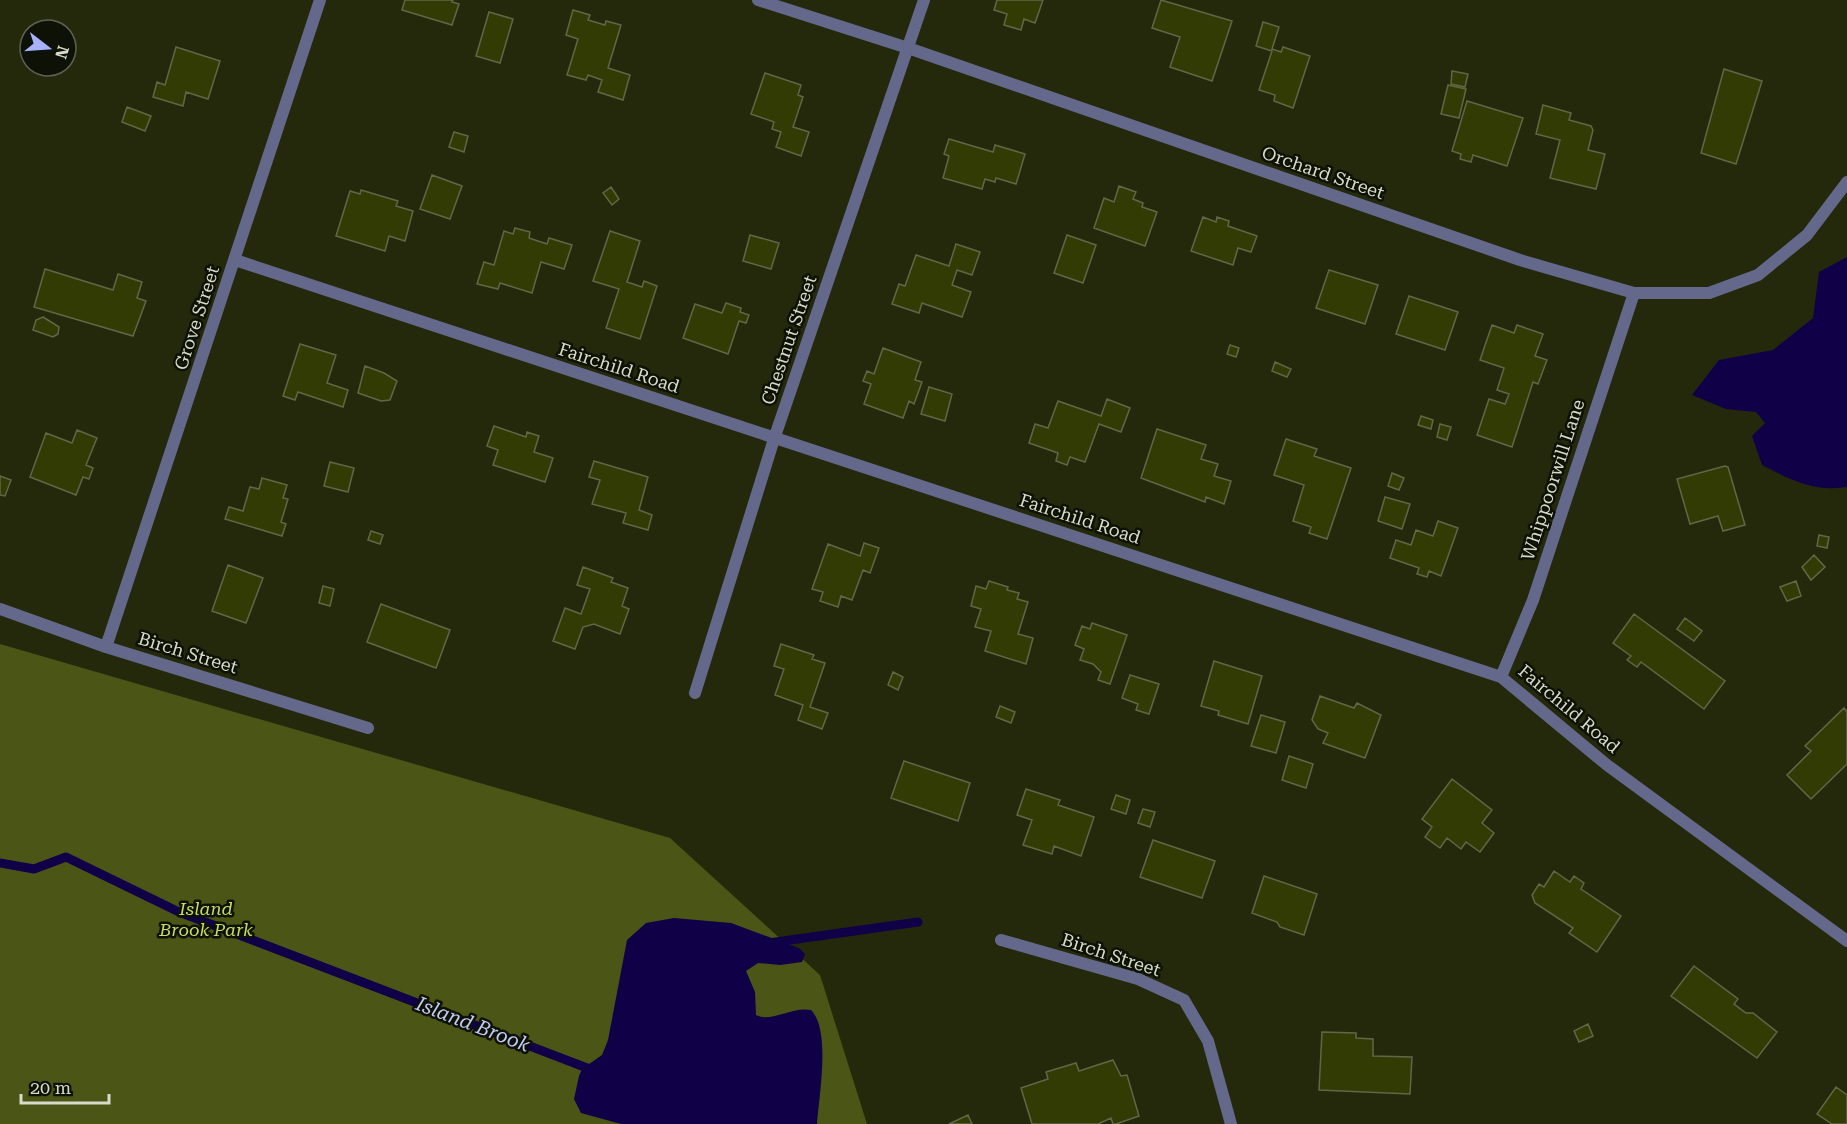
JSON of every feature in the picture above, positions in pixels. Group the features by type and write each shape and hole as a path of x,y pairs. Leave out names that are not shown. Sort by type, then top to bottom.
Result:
{"street":[{"name":"Grove Street","path":"106,647 320,0"},
{"name":"Orchard Street","path":"758,0 908,48 1520,260 1634,293 1709,293 1758,275 1808,235 1847,182"},
{"name":"Chestnut Street","path":"695,693 774,439 924,0"},
{"name":"Fairchild Road","path":"235,260 1501,677 1607,765 1845,935"},
{"name":"Whippoorwill Lane","path":"1501,677 1533,600 1634,293"},
{"name":"Birch Street","path":"0,609 106,647 368,728"},
{"name":"Birch Street","path":"1001,940 1138,979 1184,1000 1208,1041 1231,1124"}],"green space":[{"name":"Island Brook Park","path":"0,644 670,838 820,975 867,1124 0,1124"}],"shaded area":[{"path":"1847,257 1847,487 1824,488 1803,484 1762,465 1752,436 1765,423 1756,412 1726,409 1692,395 1719,360 1773,350 1813,318 1819,272"},
{"path":"674,918 731,923 799,948 805,954 802,962 780,965 758,963 746,971 755,992 756,1015 768,1017 804,1009 811,1010 817,1019 821,1032 822,1064 817,1124 621,1124 581,1113 574,1099 579,1076 582,1069 602,1055 608,1040 627,940 646,923"}],"building":[{"path":"405,0 453,0 452,2 459,4 452,25 402,10"},
{"path":"997,0 1043,0 1035,23 1024,19 1021,30 1004,25 1007,14 994,10"},
{"path":"1161,0 1232,21 1212,81 1170,67 1180,37 1152,28"},
{"path":"573,10 590,15 588,20 605,25 606,21 621,25 608,68 630,75 623,100 598,92 602,80 588,75 586,80 567,75 578,39 566,35"},
{"path":"489,12 513,19 500,63 476,56"},
{"path":"1263,22 1279,27 1272,49 1281,52 1283,47 1310,56 1293,108 1274,101 1275,95 1259,90 1272,51 1256,46"},
{"path":"176,47 220,61 208,99 186,92 183,106 153,97 157,82 165,85"},
{"path":"1724,69 1762,81 1736,164 1701,153"},
{"path":"1452,71 1468,74 1465,87 1451,84"},
{"path":"765,73 801,85 798,95 803,97 793,127 809,132 801,156 776,147 781,132 772,129 774,122 751,114"},
{"path":"1448,85 1466,89 1459,118 1441,114"},
{"path":"1467,101 1523,118 1507,166 1473,155 1471,162 1460,159 1461,154 1452,151"},
{"path":"1543,105 1571,113 1569,120 1591,126 1593,130 1588,150 1605,154 1596,189 1550,178 1560,140 1536,134"},
{"path":"127,107 151,116 145,131 122,122"},
{"path":"454,132 468,136 464,152 449,147"},
{"path":"949,139 993,152 995,145 1025,154 1016,184 996,178 995,182 985,179 982,189 943,178 949,156 944,154"},
{"path":"432,175 462,186 450,219 420,209"},
{"path":"1119,186 1136,192 1133,199 1143,203 1142,207 1157,212 1145,246 1094,228 1104,198 1114,202"},
{"path":"611,187 619,199 612,205 603,193"},
{"path":"361,190 398,201 396,206 413,211 405,241 389,236 385,251 336,236 350,191 360,194"},
{"path":"1203,217 1216,222 1217,217 1229,221 1228,226 1257,236 1251,252 1238,248 1233,265 1191,251"},
{"path":"515,228 530,232 529,238 547,244 549,238 572,245 564,269 541,262 532,293 500,283 498,289 477,284 484,262 494,265 504,231 513,234"},
{"path":"610,231 640,241 627,282 642,287 644,281 657,286 640,339 606,328 619,289 593,281"},
{"path":"750,235 779,243 771,269 743,261"},
{"path":"1067,235 1096,245 1083,283 1054,273"},
{"path":"956,244 980,252 972,275 957,270 952,285 971,292 962,317 922,303 919,313 892,304 899,284 905,286 916,255 949,266"},
{"path":"45,269 113,290 118,274 142,282 137,298 146,301 133,336 34,307"},
{"path":"1329,270 1378,285 1365,324 1316,308"},
{"path":"1409,296 1458,312 1445,350 1396,334"},
{"path":"726,303 741,308 740,312 749,315 746,323 739,321 728,354 683,338 695,304 722,313"},
{"path":"43,317 59,327 58,334 53,337 33,330 36,320"},
{"path":"1492,325 1514,333 1517,325 1543,334 1535,356 1547,360 1538,384 1533,382 1512,447 1477,435 1489,399 1505,404 1509,394 1497,390 1504,368 1480,360"},
{"path":"300,344 336,355 327,383 348,390 343,407 298,392 295,400 283,396"},
{"path":"1230,345 1239,348 1236,357 1227,354"},
{"path":"883,348 921,362 915,380 922,382 914,404 909,401 903,418 864,404 871,384 863,381 867,371 874,374"},
{"path":"1275,362 1291,369 1287,377 1272,371"},
{"path":"365,366 397,381 390,400 381,401 358,393"},
{"path":"929,387 952,394 945,421 921,414"},
{"path":"1107,399 1130,408 1121,432 1099,424 1085,462 1070,457 1067,465 1056,461 1058,453 1029,443 1035,424 1048,428 1058,401 1101,416"},
{"path":"1421,416 1433,420 1431,429 1418,425"},
{"path":"1440,424 1451,427 1447,440 1437,437"},
{"path":"494,426 526,437 527,432 539,436 534,452 553,458 545,482 493,465 498,450 487,446"},
{"path":"1157,429 1206,445 1201,459 1218,464 1214,476 1231,481 1224,504 1206,497 1205,502 1141,478"},
{"path":"77,430 97,438 86,465 93,468 89,479 83,477 76,495 30,477 46,433 72,443"},
{"path":"1286,439 1317,449 1314,456 1351,468 1327,539 1309,533 1311,527 1293,521 1304,485 1274,475"},
{"path":"594,461 648,477 639,510 652,515 648,530 623,523 626,513 592,504 600,480 589,477"},
{"path":"330,462 354,468 348,492 324,486"},
{"path":"1728,467 1745,525 1723,531 1718,516 1690,524 1677,479"},
{"path":"1392,473 1404,478 1399,490 1388,486"},
{"path":"0,476 11,480 5,496 0,495"},
{"path":"262,478 287,485 283,498 288,499 281,522 286,524 282,536 225,519 229,507 243,511 250,487 259,489"},
{"path":"1385,497 1410,504 1402,529 1378,521"},
{"path":"1438,521 1458,528 1441,576 1429,571 1427,577 1417,574 1419,568 1390,558 1396,540 1411,545 1416,530 1433,536"},
{"path":"371,531 383,535 380,544 368,540"},
{"path":"1819,535 1829,537 1827,548 1817,546"},
{"path":"864,543 879,548 870,573 863,570 852,600 841,596 838,607 820,601 823,592 812,589 828,544 860,556"},
{"path":"1814,555 1825,567 1811,580 1802,567"},
{"path":"228,565 263,578 246,623 212,611"},
{"path":"583,567 613,578 611,582 628,588 622,606 629,609 620,634 594,624 583,627 575,649 553,641 565,608 581,614 590,589 577,585"},
{"path":"989,581 1008,587 1007,590 1019,593 1017,599 1028,602 1018,634 1033,638 1026,664 985,651 991,631 975,627 981,609 971,606 976,586 986,589"},
{"path":"1796,581 1801,596 1787,601 1780,587"},
{"path":"323,586 334,589 330,606 319,603"},
{"path":"381,604 450,630 436,668 367,642"},
{"path":"1634,614 1725,681 1704,709 1641,662 1637,667 1627,660 1631,656 1613,643"},
{"path":"1685,618 1702,631 1694,641 1677,629"},
{"path":"1092,623 1127,635 1110,684 1098,680 1101,672 1093,664 1080,660 1084,649 1075,645 1082,626 1090,629"},
{"path":"781,644 814,655 812,659 825,663 810,707 828,713 822,729 798,720 803,705 775,695 784,669 774,666"},
{"path":"1214,661 1262,676 1248,724 1218,715 1219,711 1201,706"},
{"path":"893,672 903,677 898,690 888,685"},
{"path":"1130,675 1159,684 1149,714 1136,710 1138,704 1122,698"},
{"path":"1320,696 1354,708 1357,703 1381,715 1365,758 1323,743 1328,733 1318,729 1312,720"},
{"path":"1000,706 1015,712 1011,723 996,717"},
{"path":"1844,708 1847,712 1847,764 1811,799 1787,775 1811,751 1805,746"},
{"path":"1261,715 1285,722 1276,753 1251,746"},
{"path":"1289,756 1313,764 1306,788 1282,780"},
{"path":"904,761 970,783 958,821 891,798"},
{"path":"1452,779 1492,810 1482,823 1494,833 1480,852 1466,842 1461,849 1447,838 1440,848 1425,837 1432,827 1422,819"},
{"path":"1026,789 1060,800 1058,805 1094,817 1081,856 1054,846 1052,854 1023,845 1032,820 1017,815"},
{"path":"1116,795 1130,800 1126,814 1111,809"},
{"path":"1143,809 1155,812 1150,827 1138,823"},
{"path":"1153,840 1215,861 1202,898 1140,877"},
{"path":"1554,871 1570,882 1574,876 1584,883 1581,889 1621,916 1597,952 1569,933 1573,928 1535,903 1532,895 1539,884 1544,887"},
{"path":"1264,876 1317,894 1304,935 1280,927 1277,922 1252,913"},
{"path":"1694,966 1738,999 1734,1004 1746,1013 1753,1013 1777,1032 1757,1058 1671,996"},
{"path":"1588,1024 1593,1036 1579,1042 1574,1031"},
{"path":"1322,1032 1356,1033 1356,1038 1373,1039 1373,1056 1412,1057 1410,1094 1319,1090"},
{"path":"1113,1060 1121,1076 1127,1075 1139,1116 1116,1124 1113,1124 1111,1118 1098,1124 1032,1124 1021,1088 1048,1079 1046,1072 1076,1063 1079,1071"},
{"path":"1836,1087 1847,1095 1847,1124 1832,1124 1817,1114"},
{"path":"968,1115 972,1124 949,1124"}],"waterway":[{"name":"Island Brook","path":"0,863 34,869 66,857 179,912 595,1071"},
{"name":"Island Brook","path":"769,943 918,922"}]}
